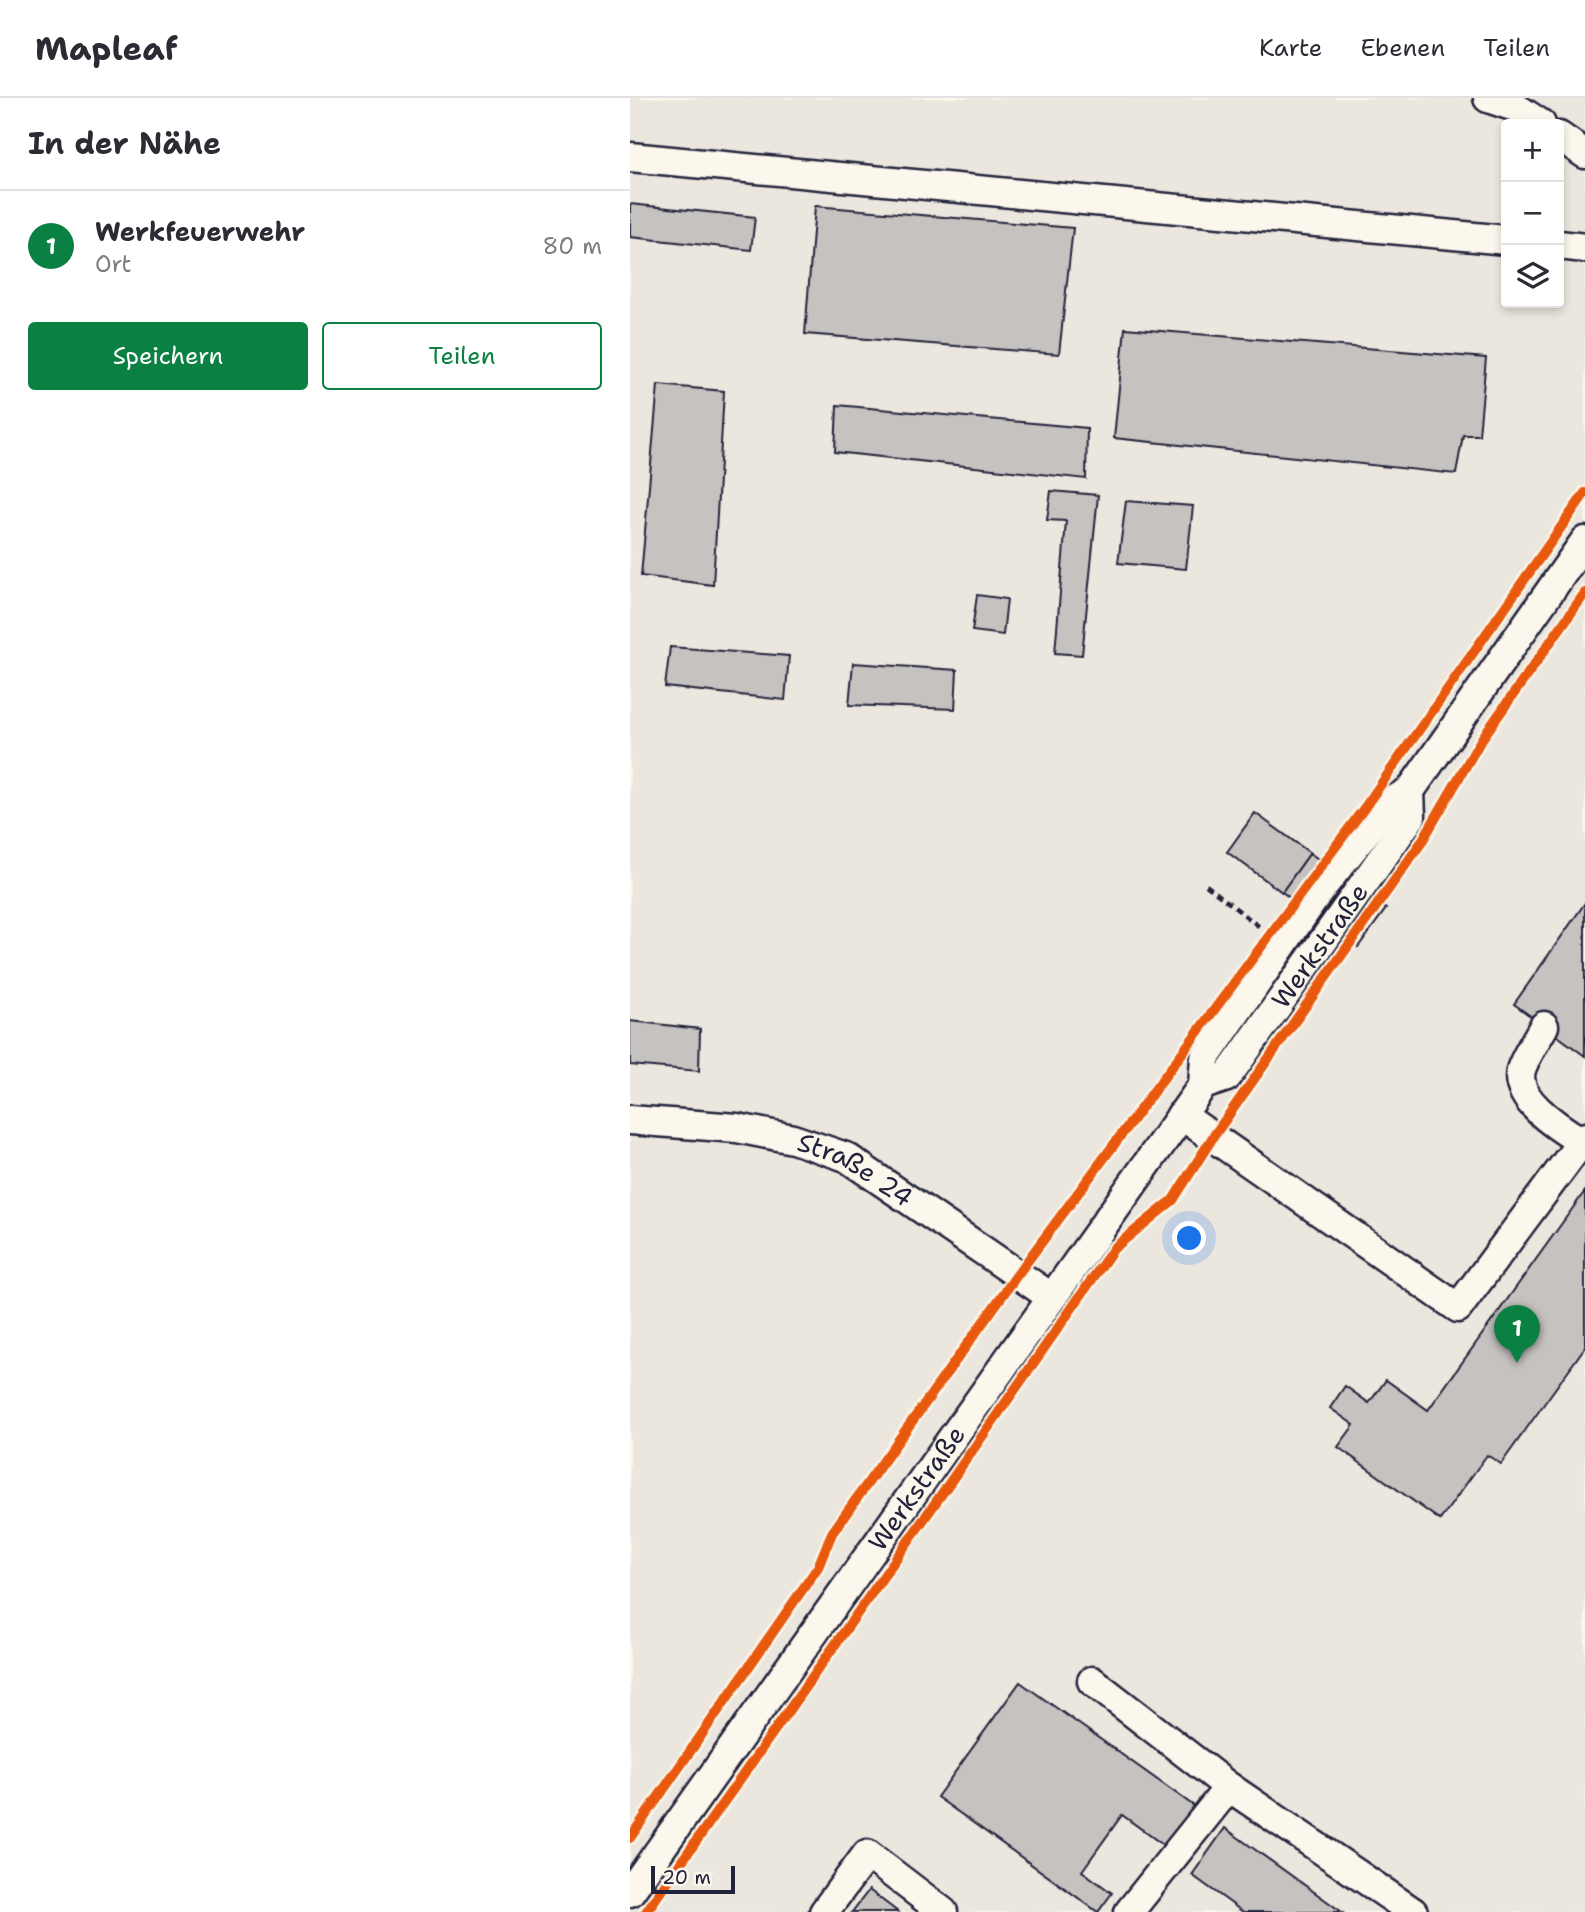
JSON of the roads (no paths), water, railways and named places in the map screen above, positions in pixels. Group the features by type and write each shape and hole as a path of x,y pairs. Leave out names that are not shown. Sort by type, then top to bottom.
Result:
{"street":[{"path":"1488,98 1515,107 1533,119"},
{"path":"1564,139 1585,154"},
{"path":"630,158 1501,240"},
{"path":"1564,245 1585,247"},
{"name":"Werkstraße","path":"630,1892 1203,1084 1205,1058 1321,890 1389,803 1410,791 1585,541"},
{"path":"1181,1115 1458,1308 1583,1139 1554,1125 1534,1106 1521,1085 1521,1070 1545,1026"},
{"name":"Straße 24","path":"630,1120 737,1128 793,1139 846,1157 1051,1297"},
{"path":"1092,1681 1229,1787 1413,1912"},
{"path":"1129,1912 1229,1787"},
{"path":"824,1912 867,1854 943,1912"}],"place":[{"name":"Werkfeuerwehr","path":"1517,1363"}]}
